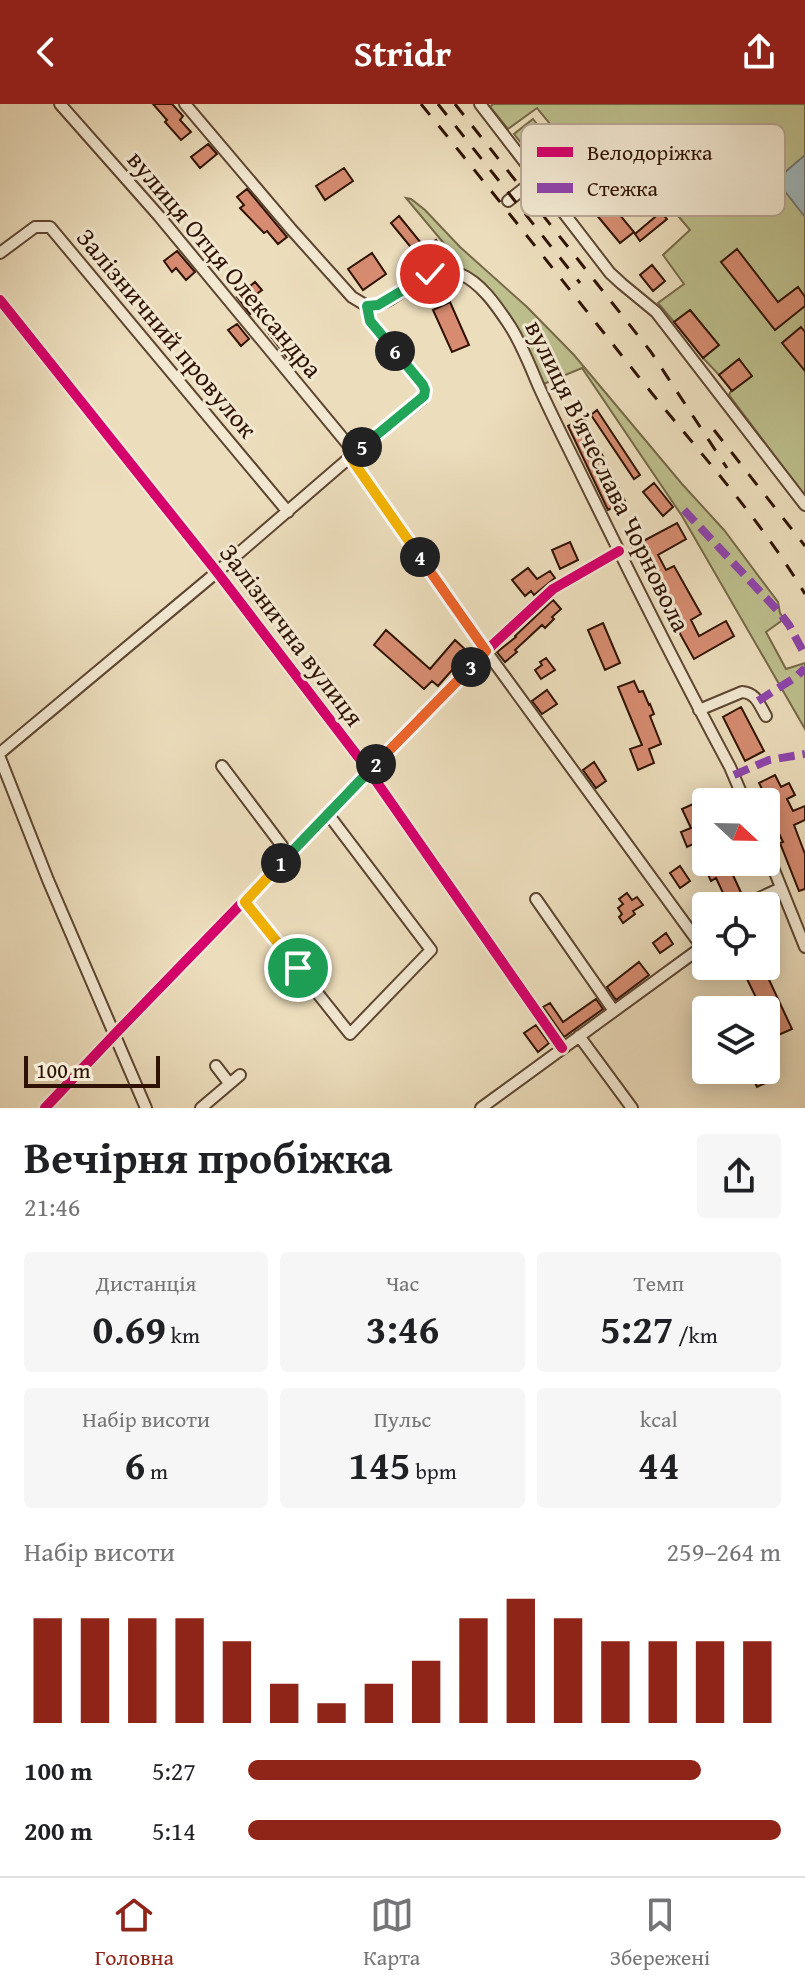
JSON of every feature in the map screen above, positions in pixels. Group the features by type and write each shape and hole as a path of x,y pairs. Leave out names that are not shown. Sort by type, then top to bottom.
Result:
{"street":[{"name":"вулиця Отця Олександра","path":"60,104 159,216 352,455 486,651 692,930"},
{"path":"146,1108 48,880 0,756 352,455 422,399 425,390 370,321 367,306 352,297 301,241 187,104"},
{"path":"480,104 521,157"},
{"path":"508,201 521,191"},
{"path":"566,216 610,273 656,312 805,505"},
{"name":"Залізничний провулок","path":"0,253 35,227 50,227 288,512"},
{"name":"вулиця Вʼячеслава Чорновола","path":"367,306 378,305 440,271 461,275 479,287 497,307 520,344 619,551 739,788"},
{"name":"Залізнична вулиця","path":"0,300 217,572 369,771 562,1048"},
{"path":"45,1108 486,651 553,589 619,551"},
{"path":"699,710 742,692 756,698 766,716"},
{"path":"222,766 289,855"},
{"path":"245,902 350,1034 431,950 328,814"},
{"path":"776,876 805,947"},
{"path":"772,892 781,888"},
{"path":"536,899 614,1011"},
{"path":"481,1108 692,955"},
{"path":"579,1036 632,1108"},
{"path":"216,1066 229,1083"},
{"path":"201,1108 240,1075"}],"green space":[{"path":"493,104 805,104 805,496 729,395 751,376 739,359 719,375 703,358 718,345 690,310 674,322 658,303 684,284 663,255 690,230 678,216 785,216 785,124 550,124 537,108 508,129 490,107"},
{"path":"521,128 521,143 514,134"},
{"path":"406,198 425,210 574,355 724,530 778,602 784,619 766,632 786,669 805,663 805,729 682,516 582,368 539,386 520,344 484,292 448,271 452,253"}],"water":[{"path":"805,155 805,217 785,191 785,172"}],"building":[{"path":"153,104 172,104 191,132 181,140"},
{"path":"208,144 217,154 200,168 191,157"},
{"path":"344,168 353,181 325,200 316,186"},
{"path":"247,189 287,237 278,244 240,208 244,205 237,197"},
{"path":"399,216 425,248 436,240 442,248 423,262 391,223"},
{"path":"598,216 621,216 634,232 620,243"},
{"path":"656,216 667,219 640,241 635,234"},
{"path":"737,249 778,302 798,287 805,297 805,306 775,330 721,262"},
{"path":"177,251 195,272 186,280 176,268 172,272 164,261"},
{"path":"372,253 386,274 363,290 348,269"},
{"path":"652,265 665,281 653,291 640,275"},
{"path":"255,282 262,290 254,296 261,305 250,314 237,297"},
{"path":"450,302 469,345 452,352 433,310"},
{"path":"690,310 719,345 703,358 674,322"},
{"path":"277,321 302,349 289,360 266,330"},
{"path":"237,324 249,339 241,346 228,330"},
{"path":"801,327 805,332 805,371 782,343"},
{"path":"739,359 752,376 732,391 719,375"},
{"path":"597,410 640,475 634,479 591,415"},
{"path":"584,418 625,501 608,510 568,426"},
{"path":"654,483 673,507 663,516 643,492"},
{"path":"677,523 686,539 658,555 666,570 674,566 701,614 691,620 699,636 726,621 734,636 694,659 674,623 681,619 660,580 653,584 632,547"},
{"path":"570,542 578,560 560,569 552,550"},
{"path":"528,568 537,579 550,571 555,578 534,595 531,591 525,596 512,580"},
{"path":"553,600 561,609 552,617 554,619 545,628 542,625 505,662 497,652"},
{"path":"603,623 620,663 605,670 588,630"},
{"path":"386,630 430,669 455,640 468,652 438,686 432,681 424,689 374,645"},
{"path":"546,658 555,670 541,679 535,670"},
{"path":"634,681 650,704 654,714 650,716 661,744 649,749 654,763 638,770 630,749 642,745 618,687"},
{"path":"547,690 557,704 542,714 532,701"},
{"path":"741,707 764,751 745,761 723,717"},
{"path":"594,762 606,781 596,788 583,770"},
{"path":"775,775 781,787 789,783 795,795 787,799 793,811 805,806 805,820 794,825 805,854 805,889 799,891 780,843 783,842 780,836 780,788 762,788 759,783"},
{"path":"692,804 692,845 687,847 681,832 691,828 682,809"},
{"path":"680,866 690,881 680,888 670,873"},
{"path":"709,876 733,876 741,892 723,892 716,878 711,881"},
{"path":"627,893 632,900 637,897 643,905 623,923 618,908 623,904 619,899"},
{"path":"666,933 673,944 660,953 653,943"},
{"path":"639,962 649,975 616,1000 607,987"},
{"path":"747,980 769,980 777,996 755,996"},
{"path":"596,999 603,1009 564,1037 543,1007 550,1003 563,1022"},
{"path":"780,1003 792,1029 780,1034"},
{"path":"536,1025 549,1043 538,1052 524,1033"}],"railway":[{"path":"421,104 748,511 805,594"},
{"path":"438,104 521,209"},
{"path":"455,104 521,188"},
{"path":"527,216 580,283"},
{"path":"544,216 651,352 727,468"},
{"path":"714,430 805,546"}],"marked path":[{"path":"684,510 780,613 805,655"},
{"path":"758,701 805,668"},
{"path":"734,775 769,760 805,754"}],"cycle path":[{"path":"0,300 217,572 369,771 562,1048"},
{"path":"45,1108 486,651 553,589 619,551"}],"route":[{"path":"298,968 245,902 486,651 350,457 422,399 425,393 423,385 370,321 367,306 378,305 430,274"}]}
